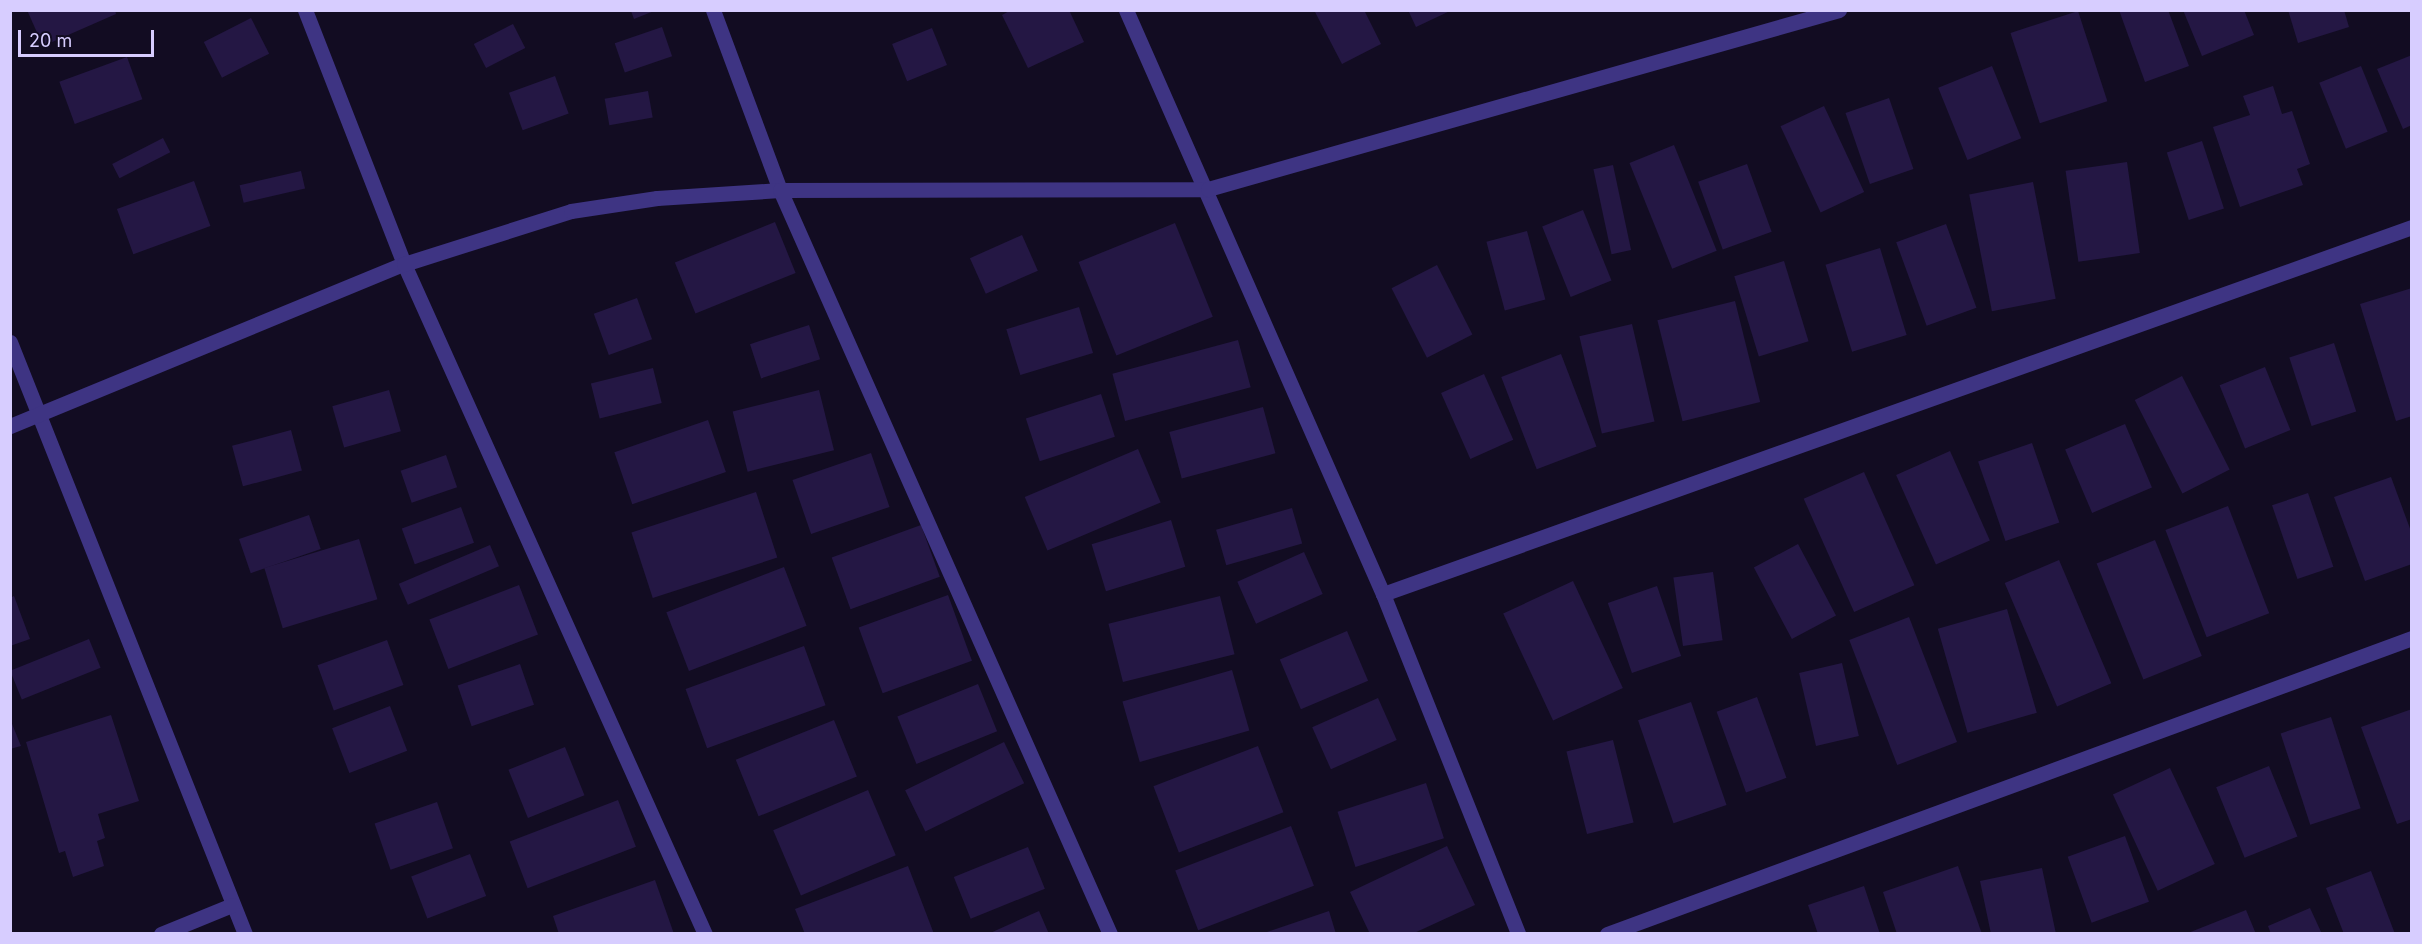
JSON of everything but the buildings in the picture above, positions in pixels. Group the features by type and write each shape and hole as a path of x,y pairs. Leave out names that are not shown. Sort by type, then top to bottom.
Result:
{"street":[{"path":"304,10 404,264 705,933"},
{"path":"713,10 780,190 1110,933"},
{"path":"1126,10 1208,189 1383,594 1518,933"},
{"path":"10,426 404,264 571,211 657,198 780,190 1208,189 1839,10"},
{"path":"1383,594 2412,227"},
{"path":"10,342 245,933"},
{"path":"1607,933 2412,638"},
{"path":"161,933 232,905"}]}
